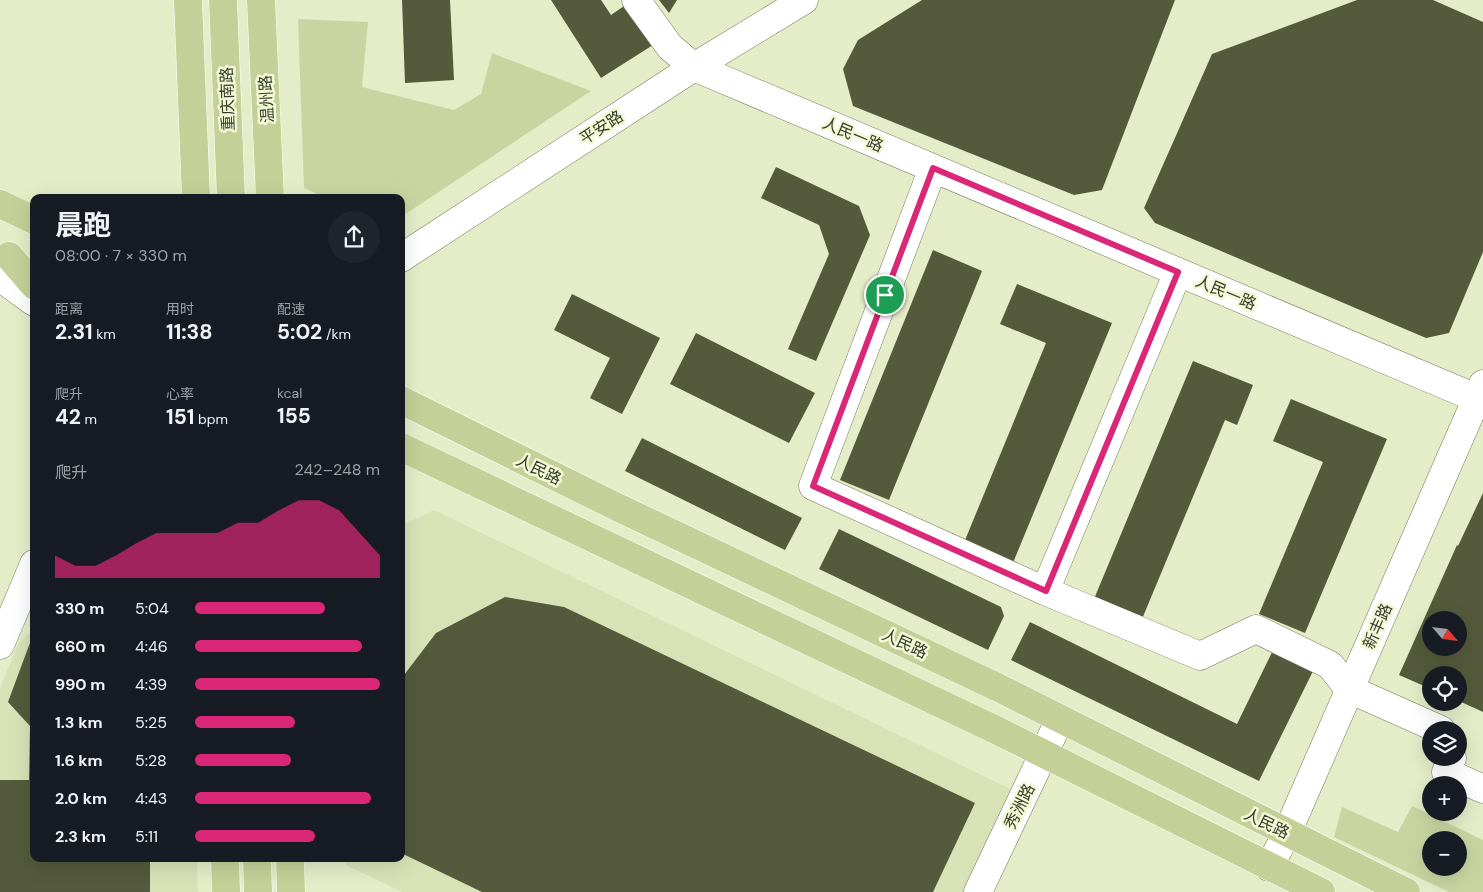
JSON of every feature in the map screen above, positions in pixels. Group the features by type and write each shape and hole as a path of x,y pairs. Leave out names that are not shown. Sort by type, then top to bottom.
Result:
{"main road":[{"path":"188,0 189,191"},
{"name":"重庆南路","path":"223,0 231,194"},
{"name":"温州路","path":"261,0 270,194"},
{"path":"0,204 30,218"},
{"path":"3,261 30,267"},
{"path":"3,261 30,282"},
{"name":"人民路","path":"405,402 628,513 1060,719 1406,892"},
{"path":"414,459 1044,754 1321,892"},
{"path":"225,862 226,892"},
{"path":"257,862 258,892"},
{"path":"290,862 291,892"}],"street":[{"name":"人民一路","path":"636,0 670,47 694,67 1178,272 1481,394"},
{"name":"平安路","path":"405,255 694,67 804,0"},
{"path":"933,168 813,486 1046,591 1200,656 1256,629 1330,665 1349,689 1422,722"},
{"path":"3,261 30,297"},
{"path":"1046,591 1178,272"},
{"name":"新丰路","path":"1269,867 1286,833 1481,394"},
{"path":"0,645 30,574"},
{"name":"秀洲路","path":"978,892 1060,719"},
{"path":"1449,766 1446,772 1483,789"}],"shaded area":[{"path":"298,19 368,22 362,87 454,110 481,94 492,53 591,91 405,214 405,194 317,194 304,188"},
{"path":"434,510 1033,800 989,892 402,892 346,865 346,862 405,862 405,524"},
{"path":"30,632 30,862 197,862 198,892 0,892 0,688 18,644"},
{"path":"1412,806 1422,811 1422,821 1443,821 1464,831 1422,831 1422,876 1467,876 1467,832 1483,840 1483,892 1449,892 1334,837 1342,807 1398,832"}],"building":[{"path":"402,0 450,0 454,80 405,83"},
{"path":"551,0 601,0 611,15 627,4 653,45 601,78"},
{"path":"659,0 677,0 669,13"},
{"path":"922,0 1175,0 1102,190 1074,195 853,106 843,69 858,40"},
{"path":"1357,0 1433,0 1483,22 1483,252 1449,333 1426,338 1155,223 1144,208 1212,54"},
{"path":"776,167 859,206 870,235 816,361 788,349 829,254 819,225 761,198"},
{"path":"933,250 982,271 889,500 840,480"},
{"path":"1017,284 1112,323 1010,570 961,550 1046,343 1000,324"},
{"path":"572,294 660,338 622,414 590,398 610,358 554,330"},
{"path":"696,333 815,393 789,443 670,384"},
{"path":"1193,361 1253,385 1237,425 1225,420 1142,619 1094,599"},
{"path":"1291,399 1387,439 1305,633 1259,614 1323,462 1273,441"},
{"path":"642,438 802,518 785,550 625,471"},
{"path":"1483,493 1483,712 1467,705 1467,666 1422,666 1422,685 1399,675 1422,623 1422,656 1468,656 1468,611 1428,611"},
{"path":"839,529 1001,607 1004,616 988,650 819,569"},
{"path":"505,597 564,607 975,803 933,892 482,892 405,855 405,674 436,633"},
{"path":"1030,622 1237,724 1275,646 1316,665 1259,781 1011,660"},
{"path":"30,643 30,726 8,702"},
{"path":"30,726 30,862 150,862 150,892 0,892 0,780 29,780"}],"route":[{"path":"933,168 1178,272 1046,591 813,486 885,295 933,168"}]}
